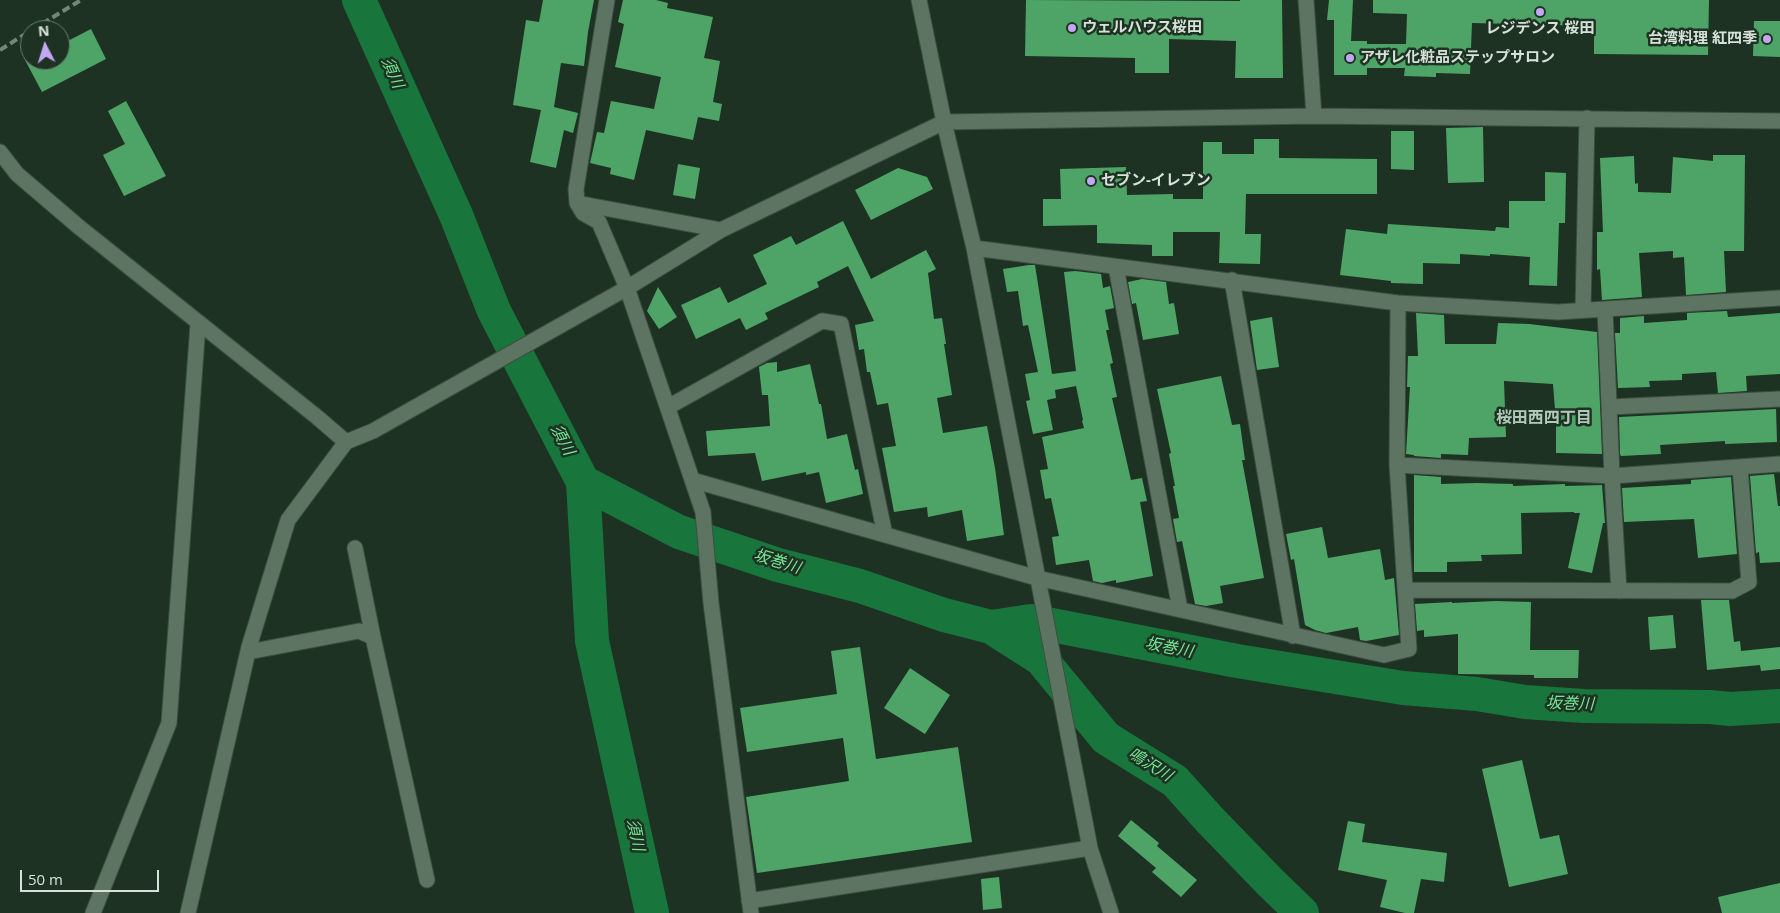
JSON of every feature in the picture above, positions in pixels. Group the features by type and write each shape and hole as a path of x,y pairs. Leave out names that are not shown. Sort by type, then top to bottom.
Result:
{"street":[{"path":"607,0 576,189 577,203 583,212 599,222 628,288 703,512 711,603 750,907 1090,848"},
{"path":"919,0 944,122 974,248 1075,777 1090,848 1111,913"},
{"path":"1306,0 1314,116"},
{"path":"188,913 248,652 288,520 346,442 373,431 607,300 721,230 944,122 1314,116 1780,121"},
{"path":"1583,310 1587,118"},
{"path":"0,152 17,174 79,227 198,324 317,416 346,442"},
{"path":"577,203 721,230"},
{"path":"974,248 1398,303 1558,312 1780,298"},
{"path":"1116,267 1180,609"},
{"path":"1232,280 1293,636"},
{"path":"692,480 1037,578 1384,655 1408,649 1406,590 1397,465 1398,303"},
{"path":"1604,309 1619,591"},
{"path":"668,407 822,321 841,324 885,535"},
{"path":"93,913 169,723 198,324"},
{"path":"1609,407 1780,399"},
{"path":"1397,465 1612,476 1780,464"},
{"path":"1406,590 1732,591 1749,582 1740,468"},
{"path":"355,548 427,880"},
{"path":"248,652 359,631 373,637"}],"building":[{"path":"543,0 594,0 584,66 561,63 554,107 578,113 573,133 564,130 556,168 530,162 541,110 513,105 526,20 539,22"},
{"path":"623,0 656,0 668,3 667,8 713,17 704,58 720,61 713,102 722,104 719,121 698,117 693,140 646,130 634,180 610,174 611,168 590,163 597,132 604,133 611,101 654,109 661,77 615,67 624,24 618,22"},
{"path":"1026,0 1282,0 1283,78 1235,78 1236,41 1169,39 1169,73 1135,73 1135,58 1025,56"},
{"path":"1329,0 1353,0 1351,41 1367,41 1367,44 1406,44 1407,14 1373,13 1373,0 1709,0 1708,55 1594,54 1594,26 1472,23 1470,74 1436,73 1436,77 1404,76 1405,68 1367,68 1367,75 1334,75 1334,20 1327,20"},
{"name":"台湾料理 紅四季","path":"1754,21 1780,21 1780,57 1753,56"},
{"path":"91,29 106,59 42,92 30,70 70,70 70,40"},
{"path":"126,101 166,176 124,196 103,155 125,144 108,111"},
{"path":"1483,127 1484,182 1448,183 1446,128"},
{"path":"1391,131 1414,131 1414,170 1391,169"},
{"path":"1254,139 1279,139 1279,158 1377,159 1377,194 1246,194 1245,234 1261,234 1260,264 1219,263 1220,232 1173,232 1173,256 1152,256 1152,245 1097,243 1097,225 1043,226 1043,199 1061,199 1060,169 1126,167 1127,195 1173,194 1173,199 1203,199 1203,142 1222,142 1222,154 1254,154"},
{"path":"1713,155 1745,155 1744,251 1724,251 1726,292 1686,295 1684,257 1673,258 1673,251 1639,253 1642,297 1602,300 1600,269 1597,270 1597,232 1603,232 1600,158 1634,156 1635,184 1638,183 1638,192 1671,193 1673,157 1713,161"},
{"path":"678,164 700,168 695,199 673,195"},
{"path":"898,168 927,177 933,189 871,220 855,190"},
{"path":"1545,172 1566,173 1565,223 1559,223 1557,286 1529,285 1530,257 1490,254 1490,256 1460,254 1460,264 1423,263 1423,284 1391,283 1391,281 1340,275 1346,229 1387,234 1388,224 1495,231 1496,227 1509,228 1509,201 1545,201"},
{"path":"843,221 871,279 926,250 936,269 928,273 934,319 942,318 952,395 937,398 943,433 987,426 1004,535 967,541 962,510 928,517 927,507 894,512 882,448 896,446 888,403 877,405 870,372 867,372 864,349 859,350 855,325 874,321 848,266 817,282 819,287 765,313 768,319 746,330 740,318 696,339 681,305 720,287 728,303 767,284 753,255 791,236 796,245"},
{"path":"1035,265 1052,374 1076,371 1064,272 1075,271 1101,274 1103,288 1110,286 1114,308 1105,310 1109,330 1106,330 1113,363 1110,364 1117,397 1112,398 1131,480 1142,478 1147,501 1140,502 1153,576 1116,583 1116,580 1102,583 1093,581 1089,560 1056,565 1052,537 1059,536 1051,498 1045,499 1040,470 1048,469 1042,437 1084,428 1076,386 1055,390 1056,398 1047,400 1053,430 1033,434 1026,401 1030,400 1025,374 1038,372 1028,325 1023,326 1018,291 1007,292 1003,269"},
{"path":"1142,279 1166,282 1169,304 1174,303 1179,334 1143,340 1136,303 1132,304 1128,282"},
{"path":"658,287 677,317 659,329 647,311"},
{"path":"1727,311 1728,317 1780,313 1780,374 1746,376 1747,391 1718,393 1716,372 1682,374 1682,380 1649,381 1650,387 1618,388 1615,333 1620,333 1620,318 1644,316 1644,323 1687,320 1687,313"},
{"path":"1416,313 1444,315 1445,344 1496,344 1498,323 1529,324 1597,332 1602,454 1556,453 1553,384 1504,381 1506,437 1469,438 1468,455 1441,454 1441,458 1406,454 1410,387 1407,387 1408,356 1418,356"},
{"path":"1272,317 1279,367 1257,370 1250,321"},
{"path":"777,362 777,372 810,364 819,404 821,404 827,439 847,434 855,470 858,469 863,494 826,503 819,472 806,475 806,472 762,481 755,453 708,456 706,431 770,426 768,395 762,395 759,367 767,363"},
{"path":"1221,376 1232,425 1240,424 1245,460 1242,460 1264,578 1220,586 1223,603 1206,606 1195,604 1182,541 1177,542 1173,519 1179,518 1169,454 1171,453 1157,389"},
{"path":"1776,409 1777,442 1725,444 1725,441 1660,445 1661,454 1621,456 1620,454 1619,417"},
{"path":"1774,474 1778,506 1780,506 1780,562 1760,563 1759,552 1756,553 1750,476"},
{"path":"1414,475 1441,477 1441,484 1513,484 1513,486 1602,485 1605,523 1603,523 1592,573 1568,568 1580,513 1574,512 1521,513 1522,554 1481,555 1482,561 1447,562 1447,572 1414,572"},
{"path":"1731,477 1737,554 1698,558 1694,519 1624,522 1622,488 1691,484 1691,480"},
{"path":"1322,527 1328,558 1380,549 1385,580 1394,578 1399,635 1366,641 1360,640 1358,627 1326,633 1305,625 1294,559 1291,560 1286,534"},
{"path":"1701,600 1729,600 1734,642 1740,641 1741,651 1780,647 1780,669 1761,671 1760,665 1707,670"},
{"path":"1496,601 1531,602 1530,650 1579,650 1578,678 1534,678 1534,675 1458,674 1458,634 1424,637 1424,630 1417,631 1415,604"},
{"path":"1673,615 1676,648 1650,650 1648,617"},
{"path":"860,647 876,759 958,747 972,842 757,873 746,797 849,781 843,738 747,752 740,708 837,694 831,651"},
{"path":"910,668 950,695 925,734 884,708"},
{"path":"1522,760 1540,839 1559,835 1568,874 1509,887 1482,769"},
{"path":"1131,820 1159,843 1157,846 1197,880 1181,897 1152,872 1156,868 1118,836"},
{"path":"1348,821 1365,824 1362,842 1447,853 1444,882 1421,879 1414,913 1405,913 1380,907 1387,880 1338,870"},
{"path":"999,877 1002,908 983,910 981,879"},
{"path":"1780,883 1780,913 1722,913 1718,897"}],"waterway":[{"name":"須川","path":"359,0 456,215 494,311 583,482 592,641 652,913"},
{"name":"坂巻川","path":"583,482 679,532 778,565 860,586 944,615 991,627 1031,621 1237,661 1403,688 1477,694 1525,702 1584,706 1710,707 1730,709 1780,706"},
{"name":"鳴沢川","path":"991,627 1041,659 1106,738 1175,781 1209,819 1302,913"}],"railway":[{"path":"48,20 81,0"},
{"path":"0,50 20,37"}],"place":[{"name":"レジデンス 桜田","path":"1540,12"},
{"name":"ウェルハウス桜田","path":"1072,28"},
{"name":"台湾料理 紅四季","path":"1767,39"},
{"name":"アザレ化粧品ステップサロン","path":"1350,58"},
{"name":"セブン-イレブン","path":"1091,181"}],"district":[{"name":"桜田西四丁目","path":"1544,418"}]}
